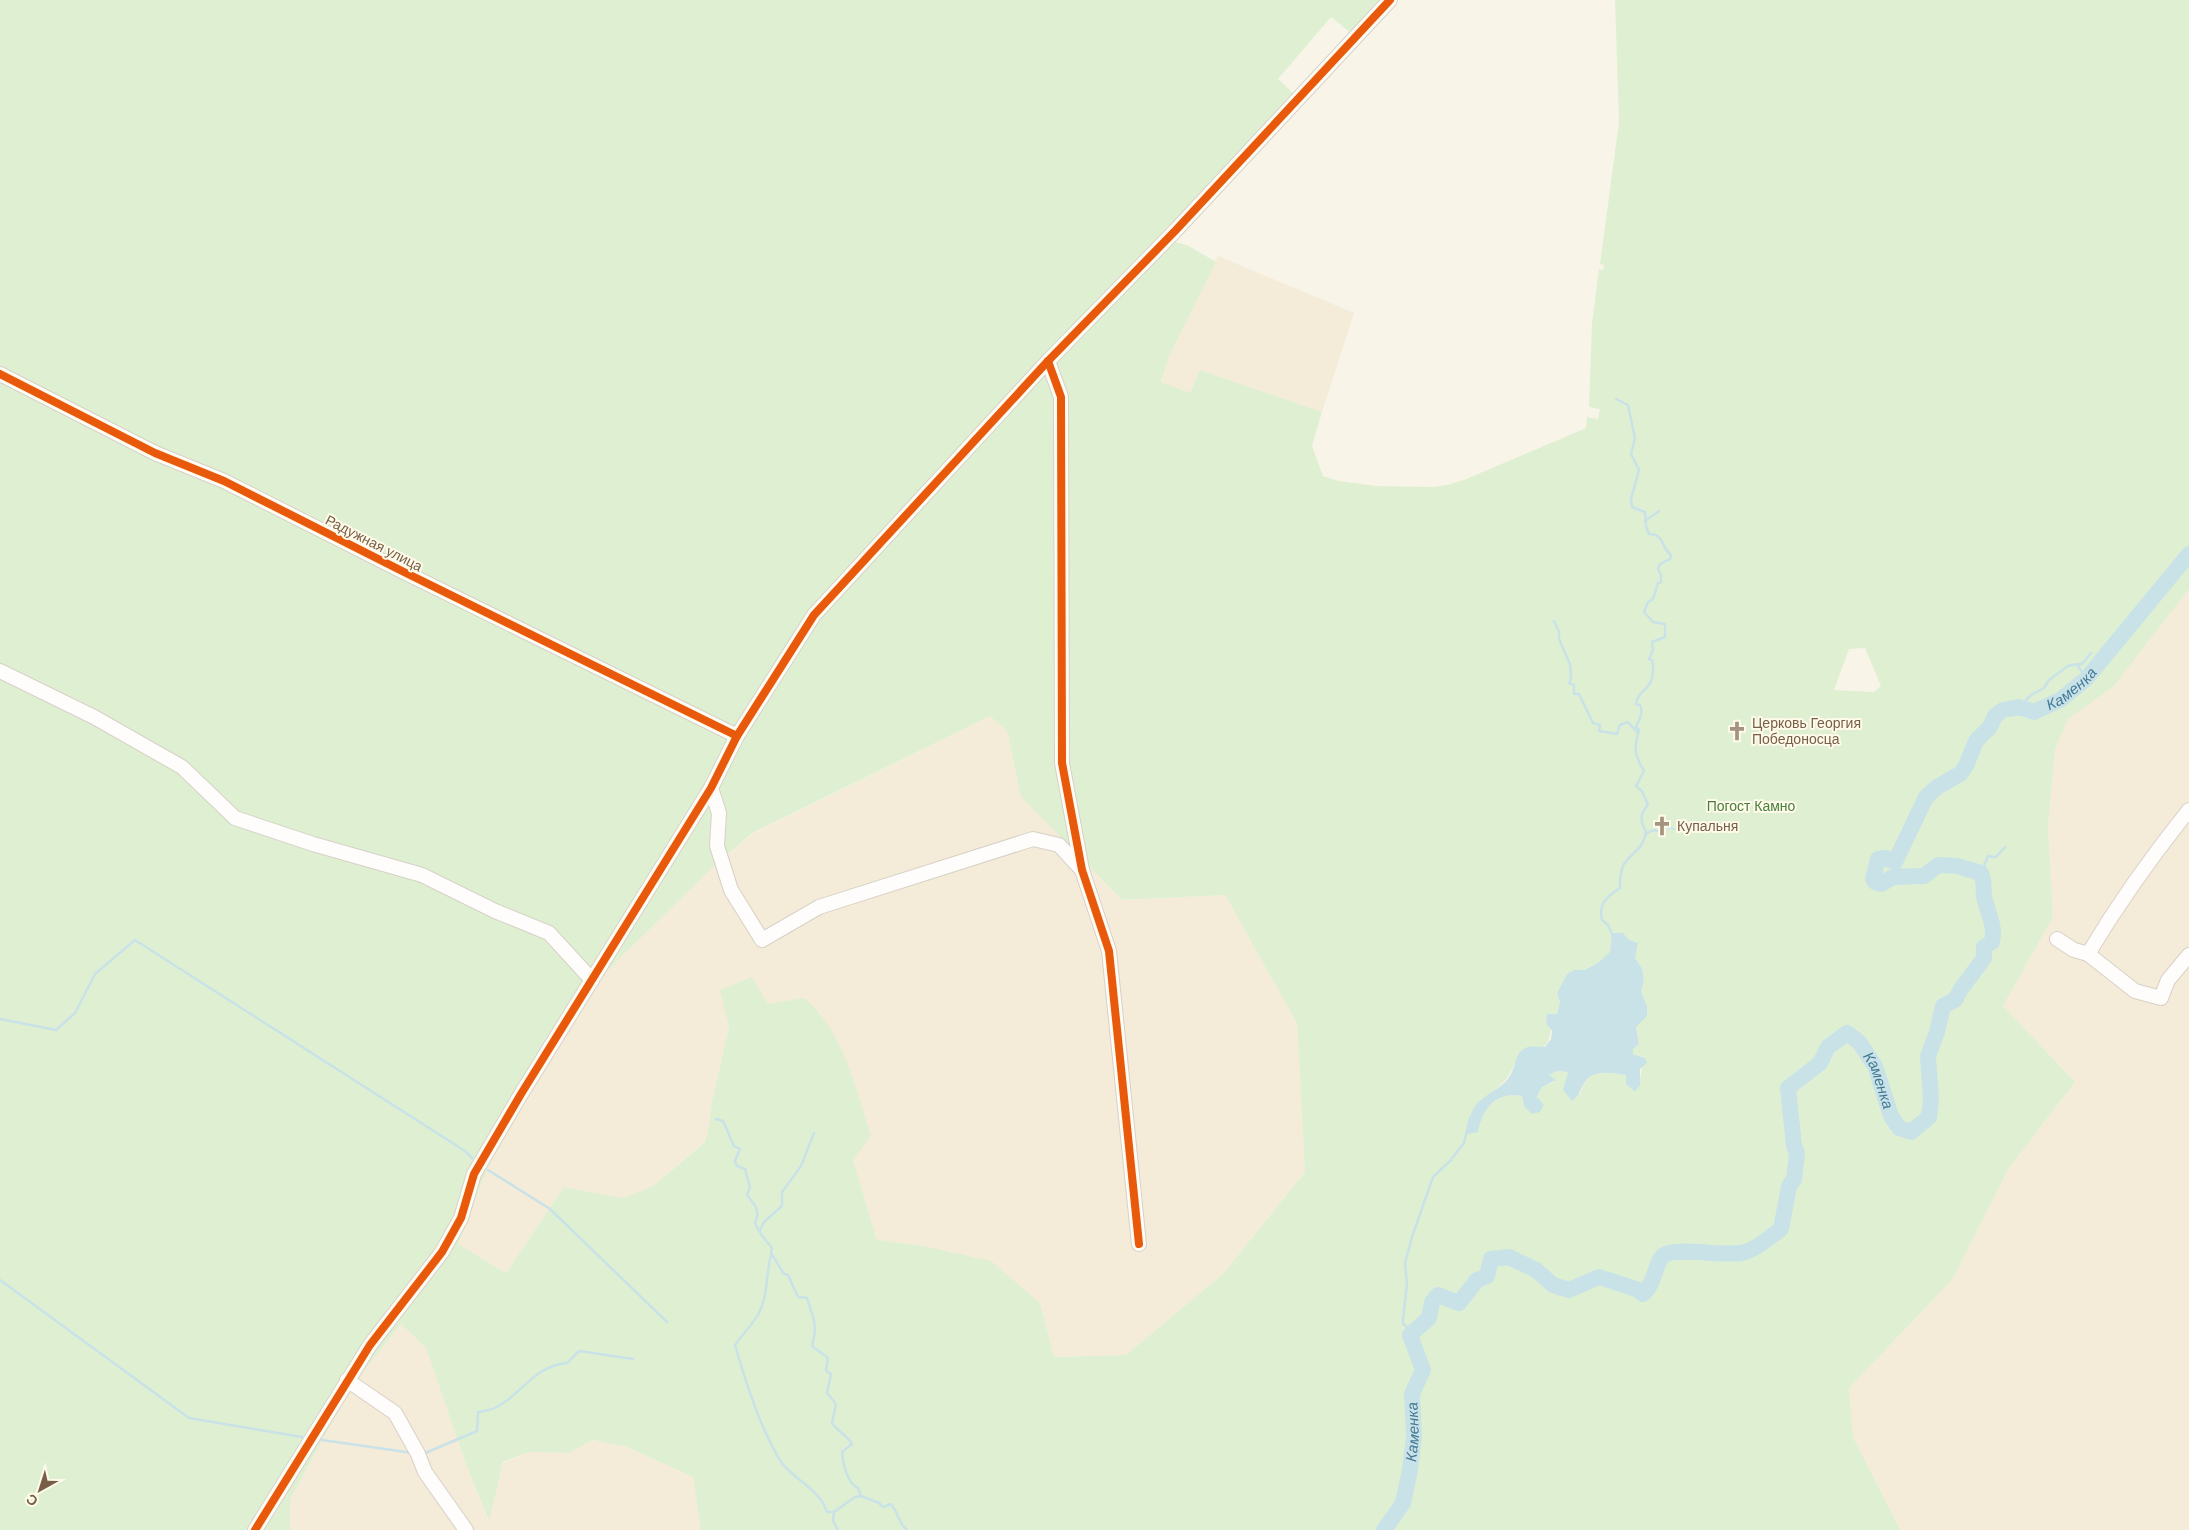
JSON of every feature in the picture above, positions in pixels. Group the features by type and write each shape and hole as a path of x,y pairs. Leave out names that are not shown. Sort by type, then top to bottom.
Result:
{"street":[{"path":"255,1530 347,1380 370,1346 442,1252 461,1218 474,1174 521,1094 711,788 737,736 814,615 1048,361 1175,232 1390,0"},
{"path":"1048,361 1061,396 1062,763 1082,870 1108,951 1139,1244"},
{"name":"Радужная улица","path":"0,374 156,453 224,481 737,736"},
{"path":"0,671 94,717 182,767 235,818 313,844 422,875 495,911 549,933 592,980"},
{"path":"711,788 719,813 717,846 731,890 762,940 819,907 1033,838 1059,845 1082,870"},
{"path":"2088,954 2107,921 2162,844 2189,810"},
{"path":"2057,939 2074,950 2088,954 2135,991 2161,998 2168,980 2189,955"},
{"path":"347,1380 395,1413 418,1454 425,1472 466,1530"}],"shaded area":[{"path":"1218,256 1354,313 1322,412 1200,370 1190,393 1161,383 1170,354"},
{"path":"2189,589 2189,1530 1900,1530 1853,1437 1849,1388 1952,1280 2009,1168 2075,1082 2003,1006 2053,917 2048,827 2055,749 2068,719 2113,687"},
{"path":"990,716 1007,731 1021,797 1122,900 1225,895 1297,1023 1305,1172 1223,1274 1126,1355 1054,1357 1040,1303 923,1246 877,1240 853,1160 768,1004 721,991 729,1027 705,1141 653,1186 623,1198 564,1187 506,1273 458,1244 491,1159 601,977 711,869 751,835"},
{"path":"401,1324 426,1348 467,1467 488,1520 503,1463 529,1452 569,1453 593,1440 627,1447 693,1477 701,1530 290,1530 290,1500 352,1386"}],"green space":[{"name":"Погост Камно","path":"0,0 1382,0 1351,33 1331,17 1278,79 1294,94 1162,238 1189,246 1216,262 1170,354 1161,382 1190,393 1200,370 1322,412 1312,446 1323,476 1339,481 1376,486 1433,487 1464,480 1586,428 1587,417 1598,419 1600,409 1589,407 1592,323 1599,269 1603,270 1604,265 1600,264 1619,122 1615,0 2189,0 2189,589 2113,687 2068,719 2055,749 2048,827 2053,917 2003,1006 2075,1082 2009,1168 1952,1280 1849,1388 1853,1437 1900,1530 701,1530 693,1477 627,1447 593,1440 569,1453 529,1452 503,1462 489,1521 467,1467 426,1348 401,1324 352,1386 290,1500 290,1530 0,1530","holes":["1865,648 1881,686 1874,692 1834,690 1849,649","990,716 1007,731 1021,797 1122,900 1225,895 1297,1023 1305,1172 1223,1274 1126,1355 1054,1357 1040,1303 991,1261 923,1246 877,1240 853,1160 871,1135 839,1043 818,1011 804,998 768,1004 752,977 720,990 729,1027 712,1101 705,1142 653,1186 623,1198 564,1187 506,1273 458,1244 491,1159 601,977 711,869 751,834","1611,943 1635,950 1635,958 1642,968 1644,981 1641,991 1647,1006 1636,1027 1639,1044 1633,1049 1633,1054 1645,1058 1639,1084 1635,1092 1626,1084 1627,1075 1603,1073 1592,1076 1587,1080 1580,1095 1566,1080 1568,1072 1557,1071 1549,1075 1555,1081 1542,1087 1537,1098 1524,1106 1522,1096 1513,1095 1498,1100 1468,1128 1476,1107 1504,1082 1515,1062 1545,1046 1550,1034 1548,1014 1557,1014 1560,1002 1557,993 1567,974 1574,970 1583,970 1598,963 1611,952"]}],"water":[{"path":"1612,933 1623,933 1629,940 1638,943 1635,958 1642,968 1644,981 1641,991 1647,1006 1647,1016 1636,1027 1639,1044 1633,1049 1633,1054 1645,1058 1647,1063 1640,1069 1640,1085 1635,1092 1626,1084 1626,1075 1602,1073 1591,1076 1572,1101 1563,1090 1568,1072 1557,1071 1549,1075 1556,1080 1542,1087 1537,1097 1544,1105 1540,1112 1532,1114 1524,1106 1522,1096 1505,1096 1498,1099 1487,1109 1478,1132 1467,1134 1470,1117 1474,1108 1482,1099 1503,1084 1512,1071 1520,1052 1527,1047 1545,1047 1551,1039 1552,1031 1546,1023 1547,1014 1557,1014 1560,1002 1557,993 1567,974 1574,970 1584,970 1598,963 1610,952"}],"waterway":[{"path":"1613,936 1608,925 1602,920 1601,910 1611,894 1620,888 1620,876 1623,866 1641,846 1646,831 1641,817 1648,805 1642,791 1636,786 1644,771 1636,751 1639,730 1636,727 1641,716 1640,705 1636,704 1640,694 1652,678 1652,660 1649,659 1653,650 1652,642 1665,637 1665,624 1653,622 1644,612 1648,602 1653,599 1658,583 1661,582 1661,575 1658,569 1660,564 1670,559 1671,555 1660,538 1654,534 1649,534 1646,526 1645,512 1632,507 1631,499 1639,470 1631,454 1635,438 1628,405 1616,399"},
{"path":"1645,521 1659,511"},
{"name":"Каменка","path":"1384,1530 1403,1503 1410,1470 1414,1437 1412,1394 1423,1370 1410,1335 1429,1318 1432,1302 1438,1295 1459,1303 1477,1280 1487,1276 1491,1259 1509,1257 1536,1270 1553,1285 1569,1290 1599,1277 1636,1289 1643,1294 1664,1255 1679,1252 1733,1254 1758,1246 1781,1229 1789,1186 1794,1179 1797,1153 1794,1146 1788,1088 1820,1063 1828,1047 1847,1033 1859,1042 1875,1066 1891,1116 1899,1128 1911,1132 1929,1117 1931,1100 1928,1056 1937,1032 1943,1006 1955,1000 1984,958 1984,947 1992,942 1992,924 1984,896 1981,873 1957,866 1938,865 1924,876 1893,877 1881,884 1873,879 1878,859 1885,858 1895,862 1926,797 1937,787 1960,774 1966,766 1976,741 1990,727 1995,716 2003,710 2019,707 2034,712 2060,700 2086,679 2189,554"},
{"path":"1554,621 1559,632 1559,639 1570,664 1571,679 1569,683 1574,685 1574,694 1579,694 1593,723 1600,725 1599,731 1617,734 1620,725 1628,722 1638,733"},
{"path":"2078,665 2083,663 2091,653"},
{"path":"2019,707 2031,695 2044,688 2049,680 2068,666 2077,664 2086,679"},
{"path":"1646,834 1653,830 1659,831 1663,826 1669,828"},
{"path":"1981,873 1988,856 1996,857 2005,847"},
{"path":"0,1019 56,1030 75,1013 95,974 135,940 465,1151 472,1158"},
{"path":"1410,1335 1407,1327 1403,1324 1403,1319 1407,1284 1405,1263 1412,1237 1433,1177 1450,1161 1464,1143 1470,1118"},
{"path":"716,1119 723,1121 734,1146 740,1149 735,1161 737,1166 745,1169 750,1187 747,1195 755,1205 757,1212 755,1223 757,1227 772,1248 771,1253 784,1274 788,1275 798,1297 807,1298 814,1320 815,1332 812,1346 828,1358 826,1371 831,1374 827,1393 836,1404 832,1423 852,1444 842,1452 843,1462 848,1478 858,1488 861,1496"},
{"path":"760,1230 764,1222 782,1206 782,1192 801,1166 814,1133"},
{"path":"488,1170 550,1209 667,1322"},
{"path":"771,1255 762,1306 754,1321 735,1345 759,1418 779,1459 791,1473 812,1490 827,1512 834,1512"},
{"path":"0,1280 189,1418 302,1437"},
{"path":"423,1454 477,1431 478,1412 497,1407 537,1374 556,1365 567,1363 579,1351 633,1359"},
{"path":"322,1440 413,1453"},
{"path":"838,1530 833,1521 834,1512 855,1497 861,1496 879,1503 883,1507 891,1504 902,1525 907,1530"}],"cycle path":[{"path":"255,1530 370,1345 442,1252 461,1218 474,1174 521,1094 711,788 737,736 814,615 1048,361 1175,231 1390,0"},
{"path":"1048,361 1061,397 1062,763 1082,870 1109,951 1139,1244"},
{"path":"0,374 155,453 224,481 737,736"}],"place":[{"name":"Церковь Георгия Победоносца","path":"1737,731"},
{"name":"Купальня","path":"1662,826"}]}
